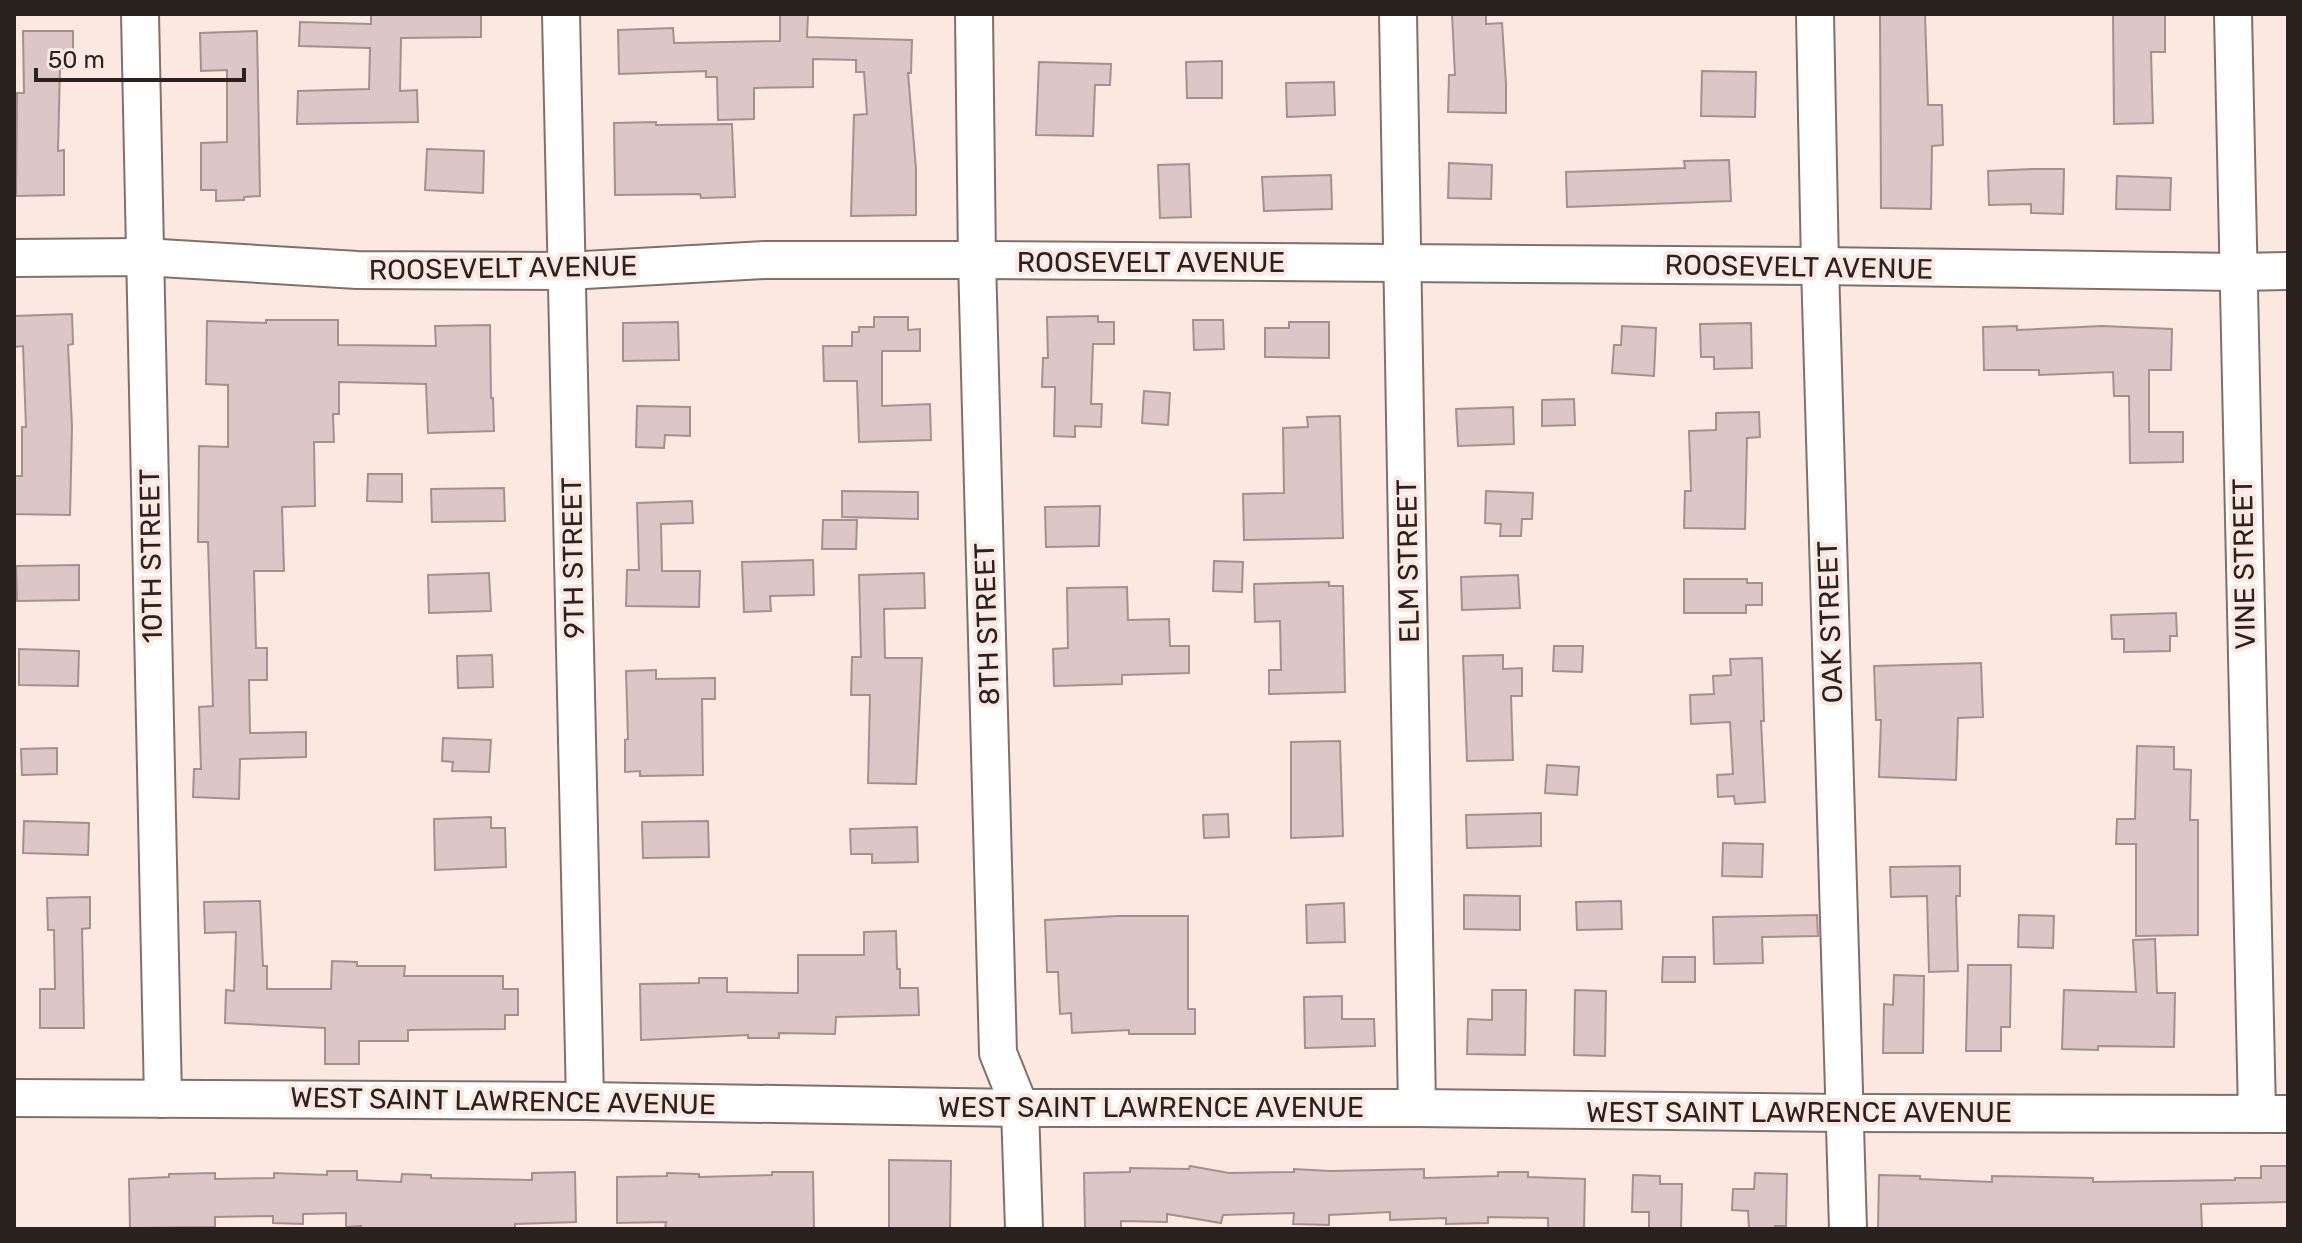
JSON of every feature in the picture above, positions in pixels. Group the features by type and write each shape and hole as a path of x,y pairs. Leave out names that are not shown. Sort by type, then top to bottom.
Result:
{"street":[{"name":"10TH STREET","path":"140,14 163,1099"},
{"name":"9TH STREET","path":"561,14 585,1101"},
{"name":"8TH STREET","path":"974,14 977,260 998,1053 1020,1108 1024,1229"},
{"name":"ELM STREET","path":"1398,14 1417,1108"},
{"name":"OAK STREET","path":"1815,14 1848,1229"},
{"name":"VINE STREET","path":"2233,14 2237,272 2272,1114"},
{"name":"ROOSEVELT AVENUE","path":"14,258 144,257 357,270 567,271 765,260 977,260 2288,271"},
{"name":"WEST SAINT LAWRENCE AVENUE","path":"14,1098 585,1101 1020,1108 2272,1114"}],"building":[{"path":"371,14 481,14 481,37 401,38 400,91 417,90 418,122 297,124 298,91 369,89 370,48 299,46 300,22 371,24"},
{"path":"780,14 808,14 807,37 912,40 911,73 908,73 916,169 916,215 851,216 854,115 867,114 864,72 856,72 856,60 813,59 813,87 754,88 754,119 718,120 717,77 706,77 706,71 619,74 618,30 673,28 674,43 780,41"},
{"path":"1452,14 1486,14 1486,24 1502,23 1506,113 1448,112 1449,75 1455,75"},
{"path":"1880,14 1925,14 1928,105 1942,105 1943,145 1932,146 1931,209 1881,208"},
{"path":"2113,14 2165,14 2165,52 2151,52 2153,123 2114,124"},
{"path":"23,31 73,31 73,68 60,68 58,151 64,150 64,195 16,196 17,93 24,93"},
{"path":"257,31 260,196 216,201 216,190 201,190 201,143 227,142 227,70 201,71 200,33"},
{"path":"1222,61 1222,98 1187,98 1186,62"},
{"path":"1039,62 1111,64 1110,85 1095,85 1093,136 1036,135"},
{"path":"1702,71 1756,72 1755,117 1701,116"},
{"path":"1334,82 1335,115 1287,117 1286,83"},
{"path":"656,122 656,125 732,124 735,197 701,198 700,194 615,195 614,123"},
{"path":"427,149 484,151 483,193 425,190"},
{"path":"1729,160 1731,201 1567,207 1566,172 1685,168 1684,161"},
{"path":"1449,163 1492,165 1491,199 1448,198"},
{"path":"1189,164 1191,217 1160,218 1158,165"},
{"path":"2064,169 2063,214 2031,213 2031,204 1989,205 1988,171"},
{"path":"1331,175 1332,209 1264,211 1262,177"},
{"path":"2117,176 2171,178 2170,210 2116,209"},
{"path":"72,314 73,344 68,345 72,426 70,515 14,514 14,476 22,476 22,427 26,427 23,346 14,347 14,316"},
{"path":"1098,316 1098,322 1114,322 1114,344 1093,344 1091,404 1102,404 1101,427 1075,426 1075,437 1054,436 1055,387 1042,387 1043,358 1048,358 1047,317"},
{"path":"874,317 908,317 908,330 920,329 920,351 882,351 882,406 930,404 931,440 859,442 857,381 824,381 823,346 852,346 852,332 859,332 859,327 874,327"},
{"path":"266,320 338,320 338,345 436,346 435,326 490,325 494,431 428,433 426,384 339,382 339,414 333,414 334,442 314,442 315,506 282,507 284,571 254,571 256,648 267,648 267,680 249,680 250,733 306,732 306,757 240,759 239,799 193,797 194,769 201,769 199,707 213,706 208,542 198,542 199,446 228,447 228,385 206,384 207,321 266,323"},
{"path":"1193,320 1223,320 1224,349 1194,350"},
{"path":"678,322 679,360 623,361 623,323"},
{"path":"1289,322 1329,322 1329,358 1265,357 1265,328 1289,328"},
{"path":"1751,323 1752,368 1714,369 1714,357 1701,357 1700,324"},
{"path":"1622,326 1656,328 1654,376 1612,373 1614,345 1621,345"},
{"path":"2017,326 2017,330 2102,326 2172,329 2171,370 2149,370 2149,432 2183,432 2183,462 2130,463 2129,396 2114,396 2113,372 2039,375 2039,370 1984,370 1983,327"},
{"path":"1144,391 1170,393 1168,425 1142,423"},
{"path":"1574,399 1575,425 1542,426 1542,400"},
{"path":"637,406 690,407 690,436 665,435 664,448 636,447"},
{"path":"1513,407 1514,444 1458,446 1456,409"},
{"path":"1759,412 1760,437 1747,438 1745,529 1684,528 1685,491 1691,491 1689,431 1716,430 1716,413"},
{"path":"1340,416 1343,538 1244,540 1243,494 1284,493 1283,428 1308,427 1307,417"},
{"path":"368,474 402,474 402,502 367,501"},
{"path":"504,488 505,521 432,522 431,489"},
{"path":"842,491 918,492 918,519 842,517"},
{"path":"1486,491 1533,493 1532,519 1522,519 1521,536 1500,536 1501,524 1485,523"},
{"path":"692,501 693,523 661,524 662,571 700,571 699,607 626,606 627,570 639,570 637,503"},
{"path":"1100,506 1099,546 1046,547 1045,507"},
{"path":"823,520 857,520 856,549 822,549"},
{"path":"813,560 814,595 770,596 771,611 744,612 742,562"},
{"path":"1214,561 1243,562 1242,592 1213,591"},
{"path":"79,565 79,600 17,601 16,566"},
{"path":"489,573 491,611 429,613 428,575"},
{"path":"924,573 925,608 884,609 885,658 922,658 916,784 868,783 870,695 851,695 852,657 861,657 859,575"},
{"path":"1518,575 1520,608 1462,610 1461,577"},
{"path":"1684,579 1747,579 1747,583 1762,583 1762,605 1746,605 1746,613 1684,613"},
{"path":"1329,582 1329,586 1343,586 1345,692 1269,694 1269,670 1281,670 1280,621 1255,622 1254,584"},
{"path":"1127,587 1128,620 1169,619 1170,646 1189,646 1189,673 1122,675 1122,684 1054,686 1053,649 1068,648 1067,588"},
{"path":"2176,613 2177,636 2170,636 2170,651 2124,652 2124,639 2112,639 2111,615"},
{"path":"1554,646 1583,646 1582,672 1553,671"},
{"path":"19,649 79,651 78,686 19,685"},
{"path":"492,655 493,687 458,688 457,656"},
{"path":"1503,655 1503,669 1522,668 1522,696 1511,696 1513,760 1467,761 1463,656"},
{"path":"1762,658 1765,802 1735,804 1734,796 1718,797 1717,775 1733,774 1730,722 1691,724 1690,695 1714,694 1713,676 1731,675 1730,659"},
{"path":"1981,663 1983,717 1958,718 1956,780 1879,777 1881,720 1876,720 1874,666"},
{"path":"656,670 656,679 715,678 715,699 702,699 703,775 640,776 640,771 625,772 625,740 628,739 626,671"},
{"path":"443,738 491,740 489,772 452,771 453,762 442,761"},
{"path":"1340,741 1343,836 1291,838 1291,742"},
{"path":"2137,746 2174,747 2174,769 2191,770 2190,820 2198,820 2198,935 2136,936 2136,844 2116,844 2117,819 2135,819"},
{"path":"57,748 57,774 22,775 21,749"},
{"path":"1547,765 1579,767 1577,795 1545,793"},
{"path":"1541,813 1541,846 1467,848 1466,815"},
{"path":"1228,814 1229,837 1204,838 1203,815"},
{"path":"491,817 491,828 505,828 506,867 435,870 434,819"},
{"path":"24,821 89,823 88,855 23,853"},
{"path":"708,821 709,857 643,858 642,822"},
{"path":"917,827 918,862 872,863 872,854 851,854 850,829"},
{"path":"1723,843 1763,844 1762,877 1722,876"},
{"path":"1960,866 1960,896 1956,896 1958,971 1929,972 1927,896 1891,897 1890,867"},
{"path":"1464,895 1520,896 1520,930 1464,929"},
{"path":"90,897 90,928 82,929 84,1028 40,1028 40,989 55,989 54,930 48,930 47,898"},
{"path":"260,901 267,989 331,989 332,961 357,962 357,966 405,966 404,976 503,976 503,989 518,989 518,1015 505,1015 505,1029 408,1030 408,1041 359,1041 359,1064 325,1064 325,1028 225,1023 226,990 234,991 236,932 205,933 204,902"},
{"path":"1621,901 1622,929 1577,930 1576,902"},
{"path":"1344,903 1345,942 1307,943 1306,905"},
{"path":"1817,915 1818,936 1762,937 1763,963 1714,964 1713,917"},
{"path":"2019,915 2054,916 2053,948 2018,947"},
{"path":"1188,916 1188,1009 1195,1009 1195,1034 1129,1034 1129,1030 1072,1033 1071,1013 1060,1014 1058,972 1047,972 1045,920"},
{"path":"896,931 900,988 918,988 919,1015 836,1017 835,1034 779,1033 779,1038 748,1038 748,1035 641,1040 640,984 699,983 699,978 727,978 727,992 798,993 798,955 864,955 864,932"},
{"path":"2155,939 2157,993 2175,993 2174,1047 2062,1049 2064,990 2136,992 2133,940"},
{"path":"1663,957 1695,957 1695,982 1662,982"},
{"path":"1968,965 2011,965 2010,1027 2001,1027 2001,1051 1966,1051"},
{"path":"1894,975 1924,976 1923,1053 1883,1053 1884,1004 1893,1005"},
{"path":"1492,990 1526,990 1525,1055 1467,1054 1468,1019 1492,1020"},
{"path":"1575,990 1606,991 1605,1056 1574,1055"},
{"path":"1342,996 1342,1019 1374,1019 1375,1046 1305,1048 1304,997"},
{"path":"889,1160 951,1161 950,1229 889,1229"},
{"path":"1190,1166 1229,1173 1294,1172 1294,1169 1424,1169 1424,1178 1528,1172 1528,1177 1585,1179 1584,1229 1548,1229 1548,1218 1488,1217 1488,1223 1446,1224 1446,1218 1390,1220 1390,1212 1329,1215 1329,1225 1293,1224 1294,1213 1223,1215 1221,1223 1167,1214 1167,1222 1121,1221 1121,1228 1085,1228 1084,1173 1130,1172 1130,1168 1189,1169"},
{"path":"2261,1166 2288,1166 2288,1202 2201,1204 2202,1229 1878,1229 1879,1175 1992,1182 1992,1176 2093,1178 2093,1182 2235,1180 2261,1178"},
{"path":"327,1171 357,1171 357,1180 401,1182 402,1174 431,1175 431,1178 532,1180 532,1173 575,1172 576,1222 515,1224 515,1229 361,1229 361,1226 346,1227 346,1213 303,1214 303,1224 273,1223 273,1216 215,1217 215,1227 130,1228 129,1179 215,1173 215,1179 274,1178 274,1173 327,1175"},
{"path":"772,1172 813,1172 814,1228 665,1229 666,1222 617,1223 617,1177 667,1176 667,1173 699,1174 699,1177 772,1175"},
{"path":"1755,1173 1787,1174 1786,1226 1749,1229 1748,1211 1732,1210 1733,1189 1754,1189"},
{"path":"1633,1175 1660,1176 1660,1184 1682,1184 1681,1229 1649,1229 1649,1212 1632,1212"}]}
